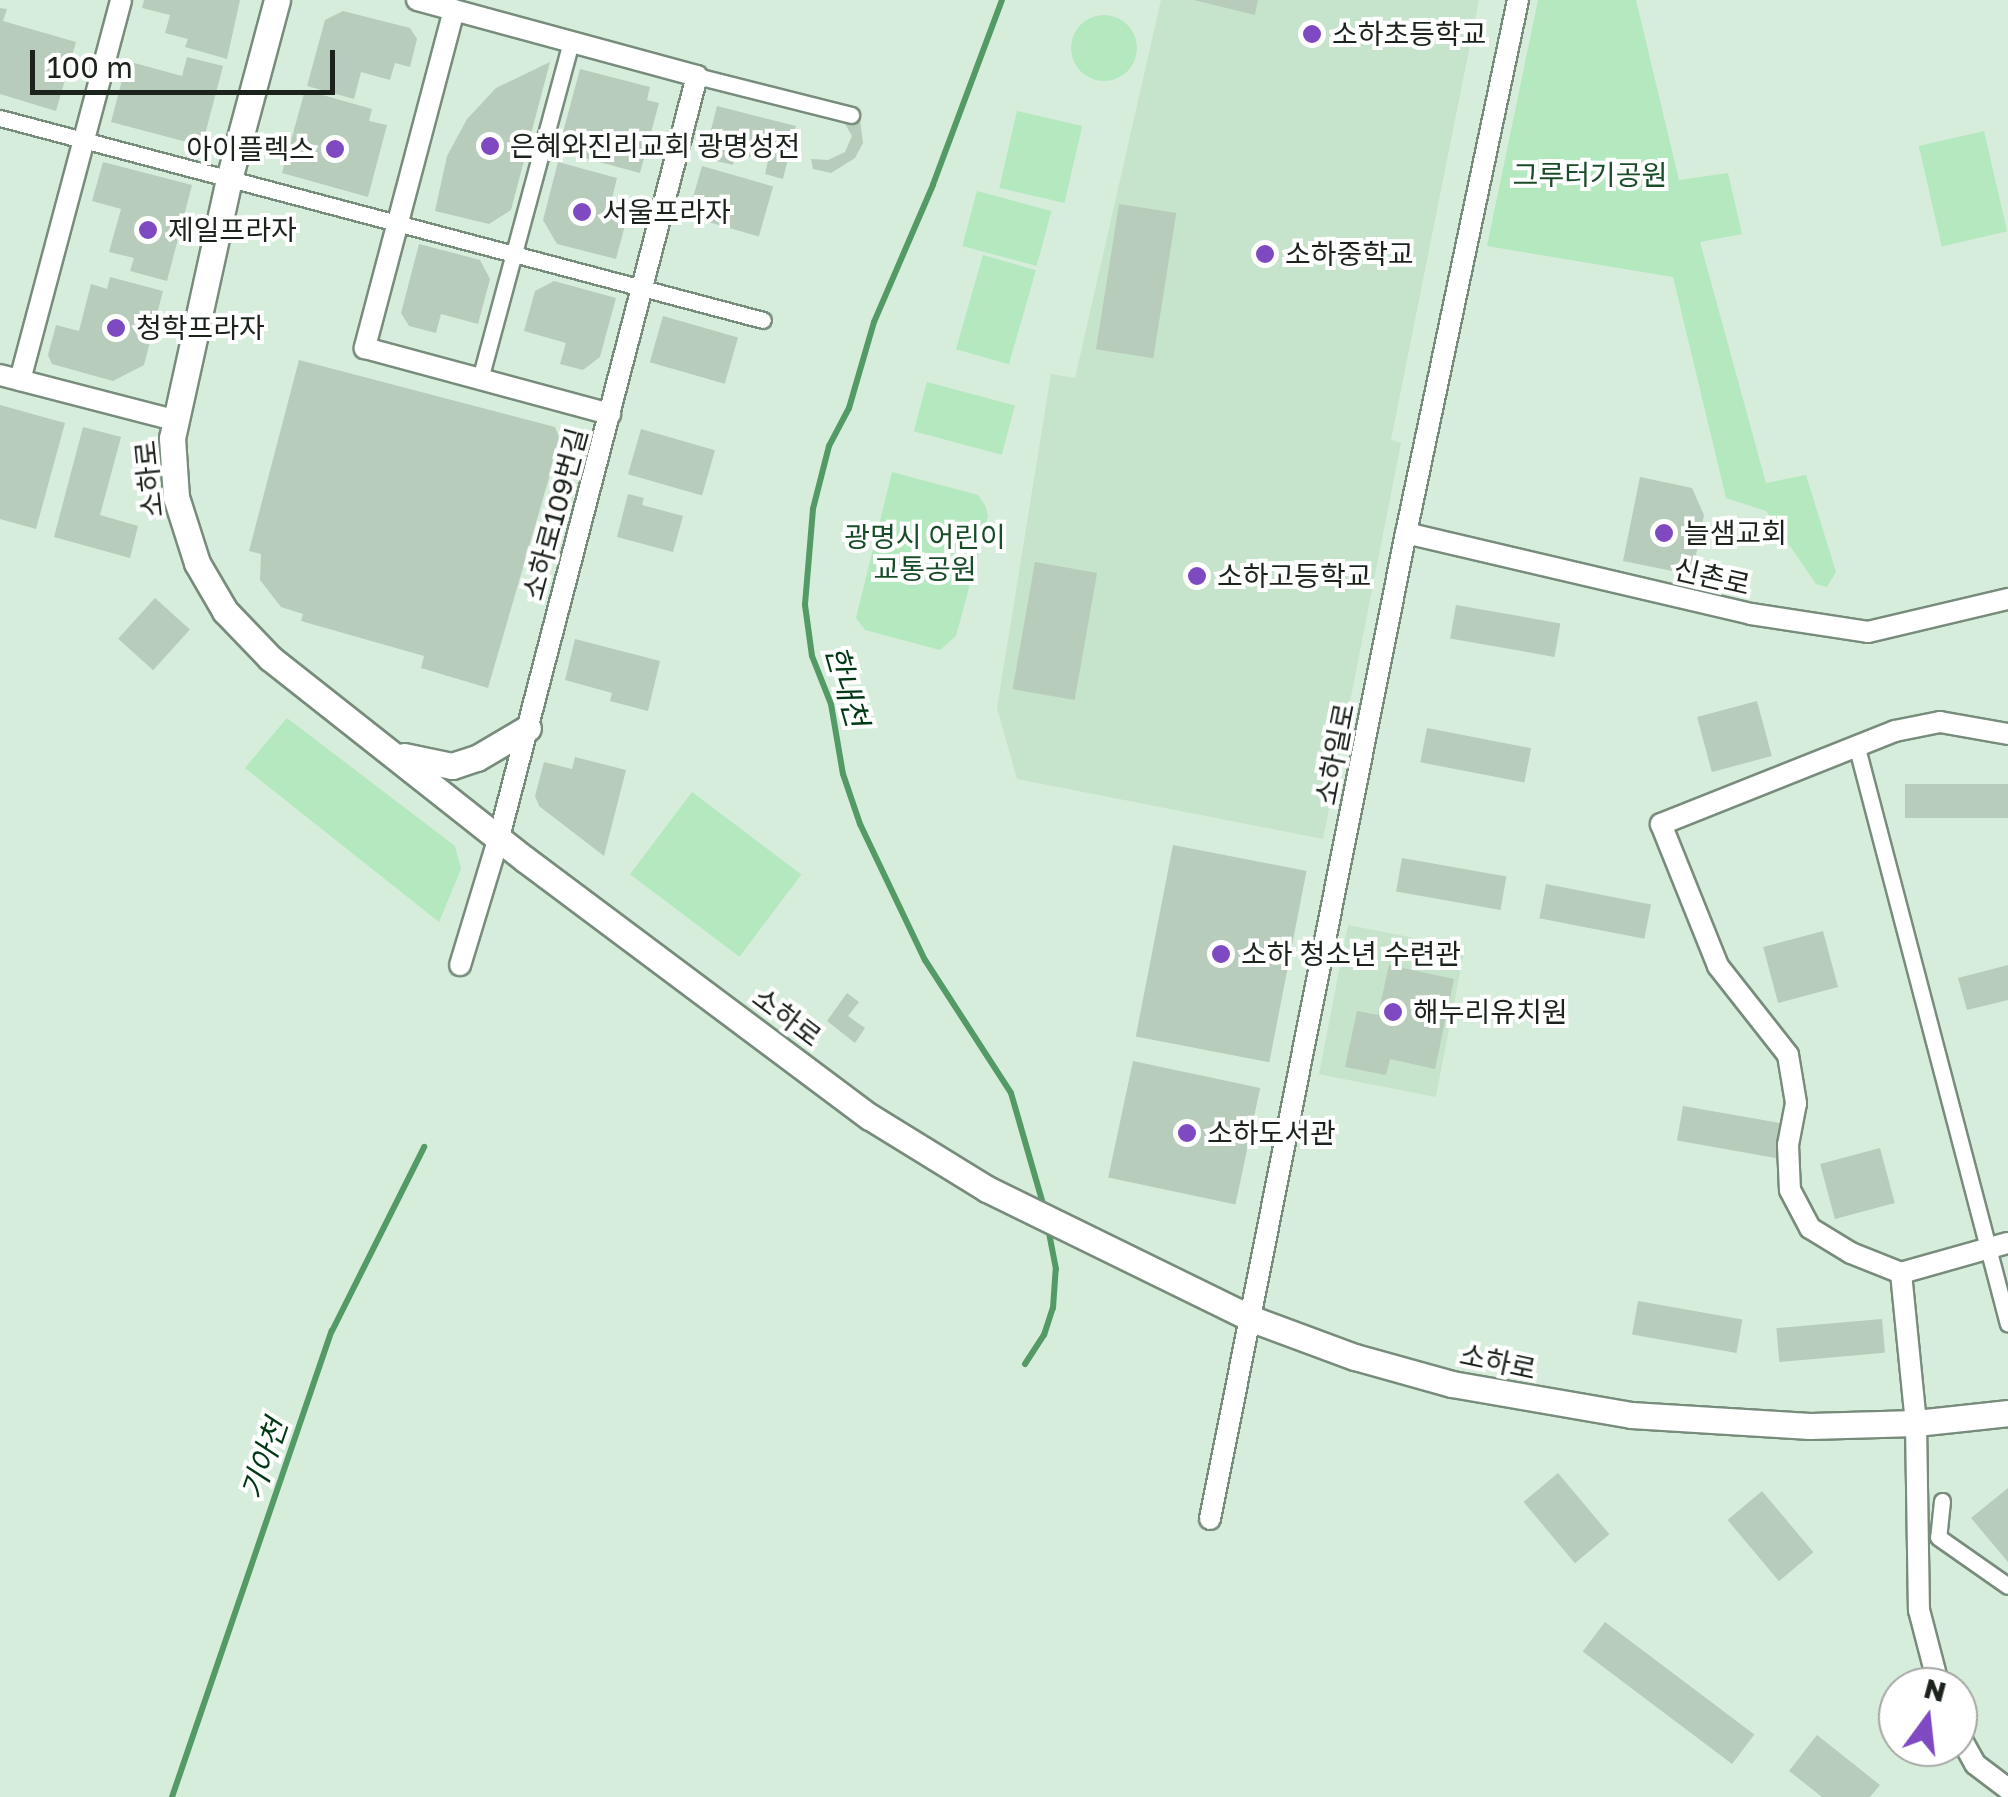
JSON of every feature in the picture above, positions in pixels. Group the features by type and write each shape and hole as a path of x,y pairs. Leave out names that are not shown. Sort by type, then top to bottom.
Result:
{"street":[{"path":"120,0 83,140 10,377 174,420"},
{"name":"소하로","path":"277,0 229,178 174,420 172,467 183,528 218,600 270,658 870,1116 987,1189 1094,1246 1252,1319 1355,1357 1548,1404 1738,1425 1916,1423 2008,1414"},
{"path":"417,0 851,114"},
{"name":"소하일로","path":"1210,1520 1406,533 1518,0"},
{"path":"454,10 365,348 610,414"},
{"path":"480,379 571,42"},
{"name":"소하로109번길","path":"460,964 500,837 697,76"},
{"path":"0,118 764,320"},
{"name":"신촌로","path":"1406,533 1751,614 1868,632 2008,599"},
{"path":"2008,734 1940,722 1895,731 1660,824 1718,966 1788,1055 1796,1103 1788,1145 1790,1190 1810,1228 1851,1254 1901,1273 2008,1242"},
{"path":"393,752 452,766 477,758 528,728"},
{"path":"1856,748 2008,1324"},
{"path":"1901,1273 1916,1423 1919,1610 1934,1667"},
{"path":"1942,1501 1938,1537 2008,1586"},
{"path":"1978,1766 2008,1789"}],"shaded area":[{"path":"1161,0 1479,0 1391,440 1401,443 1323,839 1017,779 997,708 1051,374 1075,378"},
{"name":"해누리유치원","path":"1348,925 1465,948 1436,1097 1319,1074"}],"green space":[{"name":"그루터기공원","path":"1538,0 1636,0 1679,180 1728,173 1742,234 1700,242 1766,483 1806,475 1836,572 1827,587 1816,584 1766,511 1726,498 1673,277 1487,246"},
{"path":"1104,15 1127,25 1137,48 1127,71 1104,81 1081,71 1071,48 1081,25"},
{"path":"1017,111 1082,126 1065,203 999,188"},
{"path":"1984,131 2007,231 1942,246 1919,146"},
{"path":"977,191 1051,211 1037,266 962,246"},
{"path":"983,255 1036,270 1009,364 956,349"},
{"path":"927,382 1015,406 1002,455 914,431"},
{"name":"광명시 어린이 교통공원","path":"892,472 978,495 986,507 988,517 956,636 940,650 865,630 856,618"},
{"path":"287,718 455,846 461,869 439,922 245,768"},
{"path":"692,792 801,874 739,957 630,874"}],"building":[{"path":"144,0 240,0 227,59 185,47 188,39 165,33 170,15 142,8"},
{"path":"1194,0 1258,0 1255,15"},
{"path":"0,8 7,9 3,21 76,42 56,111 0,94"},
{"path":"343,11 410,28 417,39 410,67 395,63 390,80 361,72 354,99 307,86 325,20"},
{"path":"187,57 223,66 202,146 111,122 127,61 182,76"},
{"name":"은혜와진리교회 광명성전","path":"550,62 511,210 489,224 435,211 447,156 467,119 496,88"},
{"path":"580,69 650,87 647,100 659,103 640,173 558,151"},
{"name":"아이플렉스","path":"305,90 372,109 369,121 387,125 368,197 282,173"},
{"path":"717,106 796,126 783,179 765,174 768,161 736,153 733,165 704,158"},
{"path":"860,120 863,143 855,158 831,173 813,169 811,159 828,160 845,152 852,136 845,124"},
{"name":"제일프라자","path":"103,162 192,185 167,281 130,271 134,258 109,252 121,209 92,201"},
{"name":"서울프라자","path":"558,162 617,178 609,210 628,214 616,259 557,244 543,220"},
{"path":"702,166 773,186 759,236 688,216"},
{"path":"1119,204 1176,213 1153,358 1096,349"},
{"path":"419,244 480,260 490,279 478,324 441,314 436,333 409,326 401,313"},
{"name":"청학프라자","path":"110,277 163,291 144,365 113,381 52,364 48,355 56,325 79,331 91,284 107,289"},
{"path":"554,281 616,298 600,357 583,370 560,364 566,343 524,331 535,291"},
{"path":"663,316 738,337 725,384 650,362"},
{"path":"299,360 555,427 560,440 488,688 421,668 424,656 301,621 303,614 281,607 260,580 261,554 249,551"},
{"path":"0,405 65,423 36,529 0,519"},
{"path":"83,427 121,437 100,515 138,526 130,558 54,537"},
{"path":"641,429 715,450 702,495 628,474"},
{"path":"1640,477 1692,488 1704,515 1692,575 1623,561"},
{"path":"628,494 644,498 642,505 683,516 673,552 617,537"},
{"path":"1035,562 1097,573 1075,700 1013,689"},
{"path":"155,598 190,629 153,670 118,639"},
{"path":"1456,605 1560,623 1554,657 1450,638"},
{"path":"575,639 660,661 648,711 610,701 612,693 565,680"},
{"path":"1757,701 1772,756 1712,772 1697,717"},
{"path":"1427,728 1531,748 1524,783 1420,762"},
{"path":"575,757 626,770 604,856 539,806 535,796 544,762 572,769"},
{"path":"1905,784 2008,784 2008,818 1905,818"},
{"name":"소하 청소년 수련관","path":"1173,845 1307,871 1269,1062 1136,1036"},
{"path":"1402,858 1506,876 1500,910 1396,891"},
{"path":"1546,884 1651,904 1644,939 1539,918"},
{"path":"1823,931 1838,987 1778,1003 1763,947"},
{"path":"1389,965 1454,979 1435,1069 1390,1059 1386,1075 1345,1067 1357,1011 1378,1015"},
{"path":"2008,965 2008,1000 1967,1010 1958,978"},
{"path":"847,993 859,1002 848,1016 865,1028 855,1043 827,1021"},
{"name":"소하도서관","path":"1133,1061 1260,1088 1235,1204 1108,1177"},
{"path":"1683,1106 1787,1124 1781,1159 1677,1140"},
{"path":"1880,1148 1895,1203 1835,1219 1820,1164"},
{"path":"1638,1301 1742,1319 1736,1353 1632,1334"},
{"path":"1882,1319 1885,1353 1779,1362 1776,1328"},
{"path":"1558,1473 1609,1534 1575,1563 1524,1502"},
{"path":"2008,1488 2008,1562 1971,1518"},
{"path":"1762,1491 1813,1552 1779,1581 1728,1520"},
{"path":"1605,1622 1754,1735 1732,1764 1583,1652"},
{"path":"1817,1735 1880,1785 1870,1797 1822,1797 1789,1771"}],"waterway":[{"name":"한내천","path":"1002,0 933,185 874,322 849,408 829,446 813,509 805,605 812,656 831,704 843,774 860,824 925,960 1011,1093 1045,1211"},
{"name":"기아천","path":"172,1797 332,1331 424,1147"},
{"name":"한내천","path":"1025,1364 1044,1335 1053,1308 1056,1269 1048,1228"}],"place":[{"name":"소하초등학교","path":"1312,34"},
{"name":"은혜와진리교회 광명성전","path":"490,146"},
{"name":"아이플렉스","path":"335,149"},
{"name":"서울프라자","path":"582,212"},
{"name":"제일프라자","path":"148,230"},
{"name":"소하중학교","path":"1265,254"},
{"name":"청학프라자","path":"116,328"},
{"name":"늘샘교회","path":"1664,533"},
{"name":"소하고등학교","path":"1197,576"},
{"name":"소하 청소년 수련관","path":"1221,954"},
{"name":"해누리유치원","path":"1393,1012"},
{"name":"소하도서관","path":"1187,1133"}]}
